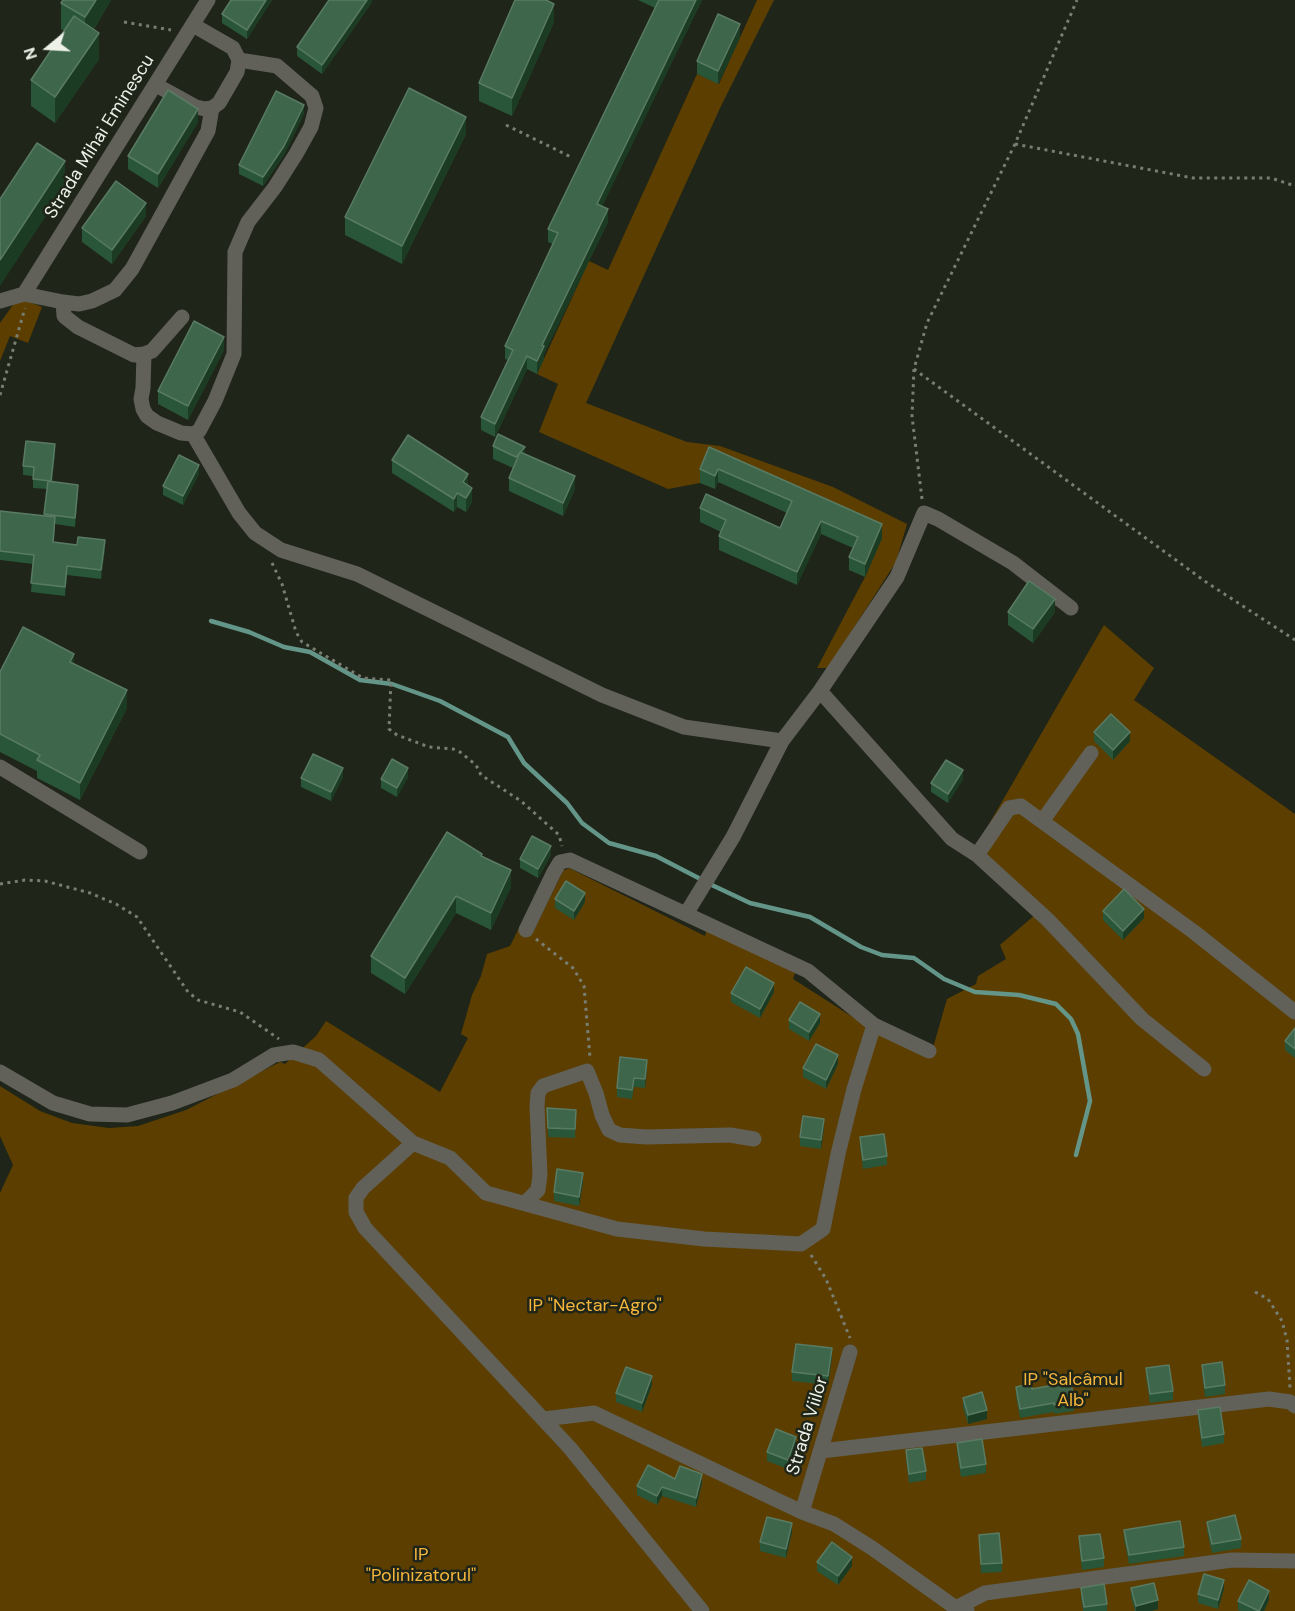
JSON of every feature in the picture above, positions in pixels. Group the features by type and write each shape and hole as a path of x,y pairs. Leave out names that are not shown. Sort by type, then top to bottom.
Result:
{"street":[{"name":"Strada Mihai Eminescu","path":"26,295 208,0"},
{"path":"156,85 196,107 212,108 219,103 237,72 239,60 233,48 190,29"},
{"path":"144,354 144,388 141,399 147,416 181,434 193,434 199,431 206,422 228,374 234,354 235,252 248,222 275,187 296,154 311,127 316,108 312,96 277,66 239,60"},
{"path":"0,301 26,295 63,303 79,303 103,297 115,290 132,269 207,131 212,108"},
{"path":"63,303 64,316 78,327 134,355 153,351 182,317"},
{"path":"193,434 239,513 255,533 281,550 357,574 602,695 684,727 782,741"},
{"path":"686,914 733,837 782,741 820,691 897,578 924,513 1012,562 1071,608"},
{"path":"820,691 952,839 977,855 1048,920 1142,1018 1204,1069"},
{"path":"1043,820 1091,753"},
{"path":"0,767 140,852"},
{"path":"977,855 1009,808 1022,806 1194,932 1295,1012"},
{"path":"526,930 560,862 570,860 808,972 874,1025 929,1051"},
{"path":"0,1072 53,1103 90,1114 127,1115 172,1103 233,1080 274,1055 293,1052 319,1060 413,1143 450,1158 486,1193 635,1231 705,1239 801,1244 823,1229 854,1089 874,1025"},
{"path":"525,1203 538,1190 540,1175 538,1093 543,1086 586,1071 597,1093 602,1115 609,1130 621,1135 730,1136 754,1139"},
{"path":"413,1143 363,1188 356,1198 356,1212 364,1228 570,1448 702,1611"},
{"name":"Strada Viilor","path":"802,1512 850,1352"},
{"path":"821,1451 1269,1399 1292,1404"},
{"path":"544,1419 594,1413 802,1512 834,1524 959,1610 985,1593 1232,1560 1295,1561"}],"path":[{"path":"924,513 912,416 914,369 927,323 1015,144 1077,0"},
{"path":"124,22 190,29"},
{"path":"506,125 571,157"},
{"path":"1015,144 1193,178 1271,178 1295,186"},
{"path":"0,395 26,295"},
{"path":"914,369 1206,582 1295,640"},
{"path":"271,543 270,560 282,584 302,642 363,678 391,680 388,729 397,735 429,747 453,749 460,752 476,765 481,774 521,801 559,836 563,846 560,862"},
{"path":"0,884 25,880 45,881 90,893 116,904 137,917 188,992 198,1000 240,1012 273,1033 293,1052"},
{"path":"526,930 573,968 584,986 590,1059 586,1071"},
{"path":"801,1244 812,1256 826,1279 851,1343 850,1352"},
{"path":"1255,1292 1268,1299 1282,1321 1287,1340 1292,1404"}],"green space":[{"path":"757,0 774,0 721,106 586,403 687,442 720,446 833,487 907,524 896,562 828,668 817,668 865,577 882,538 709,461 700,483 668,489 539,432 558,384 537,374 589,261 608,270 697,74 719,84"},
{"path":"25,300 42,307 28,343 10,336 0,361 0,323 15,302"},
{"path":"1104,625 1154,668 1134,700 1295,814 1295,1611 0,1611 0,1193 13,1165 0,1136 0,1086 40,1111 72,1123 109,1128 138,1126 186,1110 280,1062 285,1064 316,1036 326,1021 440,1092 468,1038 461,1034 487,954 510,946 523,920 533,932 563,871 569,868 705,936 707,928 795,973 793,979 862,1023 930,1058 947,999 976,984 978,976 1006,959 1000,945 1036,914 970,857"}],"building":[{"path":"63,0 96,0 85,17 61,3"},
{"path":"231,0 266,0 247,30 222,14"},
{"path":"329,0 367,0 322,65 297,47"},
{"path":"515,0 546,0 554,4 512,98 479,83"},
{"path":"659,0 696,0 597,204 608,209 542,345 544,346 537,361 527,356 495,424 481,417 513,350 505,346 558,233 548,229"},
{"path":"718,14 740,24 718,71 697,61"},
{"path":"74,16 99,33 55,97 31,80"},
{"path":"409,88 466,117 402,246 345,217"},
{"path":"168,90 198,109 158,174 128,156"},
{"path":"276,91 304,105 284,146 263,177 239,165"},
{"path":"37,143 65,161 0,260 0,199"},
{"path":"116,181 146,203 112,250 82,228"},
{"path":"194,321 224,337 188,406 158,391"},
{"path":"498,434 525,447 516,457 493,446"},
{"path":"408,435 468,474 463,482 472,488 466,498 457,493 454,499 392,460"},
{"path":"26,441 55,444 51,481 33,479 34,467 23,466"},
{"path":"709,447 882,524 865,564 849,557 858,537 821,521 797,572 719,536 726,520 700,508 706,494 780,528 792,501 718,469 715,476 700,469"},
{"path":"520,452 575,476 563,503 509,478"},
{"path":"179,455 199,465 183,496 163,486"},
{"path":"48,481 78,485 75,518 44,514"},
{"path":"0,511 55,517 53,542 77,545 78,537 105,540 101,570 67,566 65,587 31,583 34,555 0,551"},
{"path":"1029,581 1055,599 1033,629 1008,612"},
{"path":"23,627 74,654 70,662 127,690 80,783 37,760 40,755 0,734 0,672"},
{"path":"1111,714 1130,732 1113,750 1094,732"},
{"path":"313,754 343,768 331,792 301,778"},
{"path":"392,759 408,768 397,788 381,779"},
{"path":"946,760 963,770 948,794 931,783"},
{"path":"447,832 482,854 481,856 511,870 491,913 456,896 405,978 371,956"},
{"path":"532,836 551,846 538,869 520,859"},
{"path":"566,881 585,893 574,911 555,899"},
{"path":"1124,889 1144,909 1123,931 1103,911"},
{"path":"746,967 774,983 760,1009 731,993"},
{"path":"800,1002 820,1014 809,1032 789,1020"},
{"path":"1295,1028 1295,1049 1285,1041"},
{"path":"816,1044 838,1055 826,1080 803,1068"},
{"path":"620,1057 647,1060 645,1079 634,1078 632,1090 617,1088"},
{"path":"547,1108 576,1110 575,1129 548,1128"},
{"path":"803,1116 824,1119 821,1140 800,1137"},
{"path":"884,1134 887,1156 863,1160 860,1137"},
{"path":"557,1169 583,1173 579,1197 554,1192"},
{"path":"796,1344 832,1348 828,1376 792,1372"},
{"path":"1222,1362 1225,1385 1205,1388 1202,1365"},
{"path":"1169,1365 1173,1391 1150,1394 1146,1368"},
{"path":"626,1367 652,1376 642,1403 616,1393"},
{"path":"1071,1382 1074,1402 1020,1409 1016,1387 1031,1384 1032,1389"},
{"path":"982,1392 987,1410 968,1415 963,1398"},
{"path":"1220,1407 1224,1434 1202,1438 1198,1410"},
{"path":"776,1429 796,1437 788,1460 767,1452"},
{"path":"982,1439 986,1464 961,1468 957,1443"},
{"path":"922,1448 926,1471 909,1474 906,1450"},
{"path":"648,1465 675,1479 680,1466 702,1474 696,1498 662,1487 657,1496 637,1486"},
{"path":"1235,1515 1241,1539 1212,1544 1207,1522"},
{"path":"767,1517 792,1523 786,1549 760,1542"},
{"path":"1180,1521 1184,1547 1129,1555 1124,1530"},
{"path":"999,1533 1002,1563 981,1564 979,1535"},
{"path":"1100,1534 1104,1558 1082,1561 1079,1536"},
{"path":"832,1542 852,1557 838,1576 817,1562"},
{"path":"1204,1574 1224,1580 1218,1600 1198,1594"},
{"path":"1249,1580 1269,1591 1259,1611 1238,1601"},
{"path":"1154,1583 1158,1600 1136,1606 1131,1588"},
{"path":"1104,1584 1107,1604 1084,1607 1081,1588"}],"waterway":[{"path":"211,621 249,632 284,647 310,652 360,680 392,684 440,701 508,737 524,763 567,803 582,823 609,843 656,856 750,903 810,917 861,947 882,955 914,958 944,979 975,992 1019,995 1056,1004 1071,1019 1078,1034 1090,1101 1076,1155"}],"park label":[{"name":"IP \"Nectar-Agro\"","path":"595,1306"},
{"name":"IP \"Salcâmul Alb\"","path":"1073,1390"},
{"name":"IP \"Polinizatorul\"","path":"421,1565"}]}
